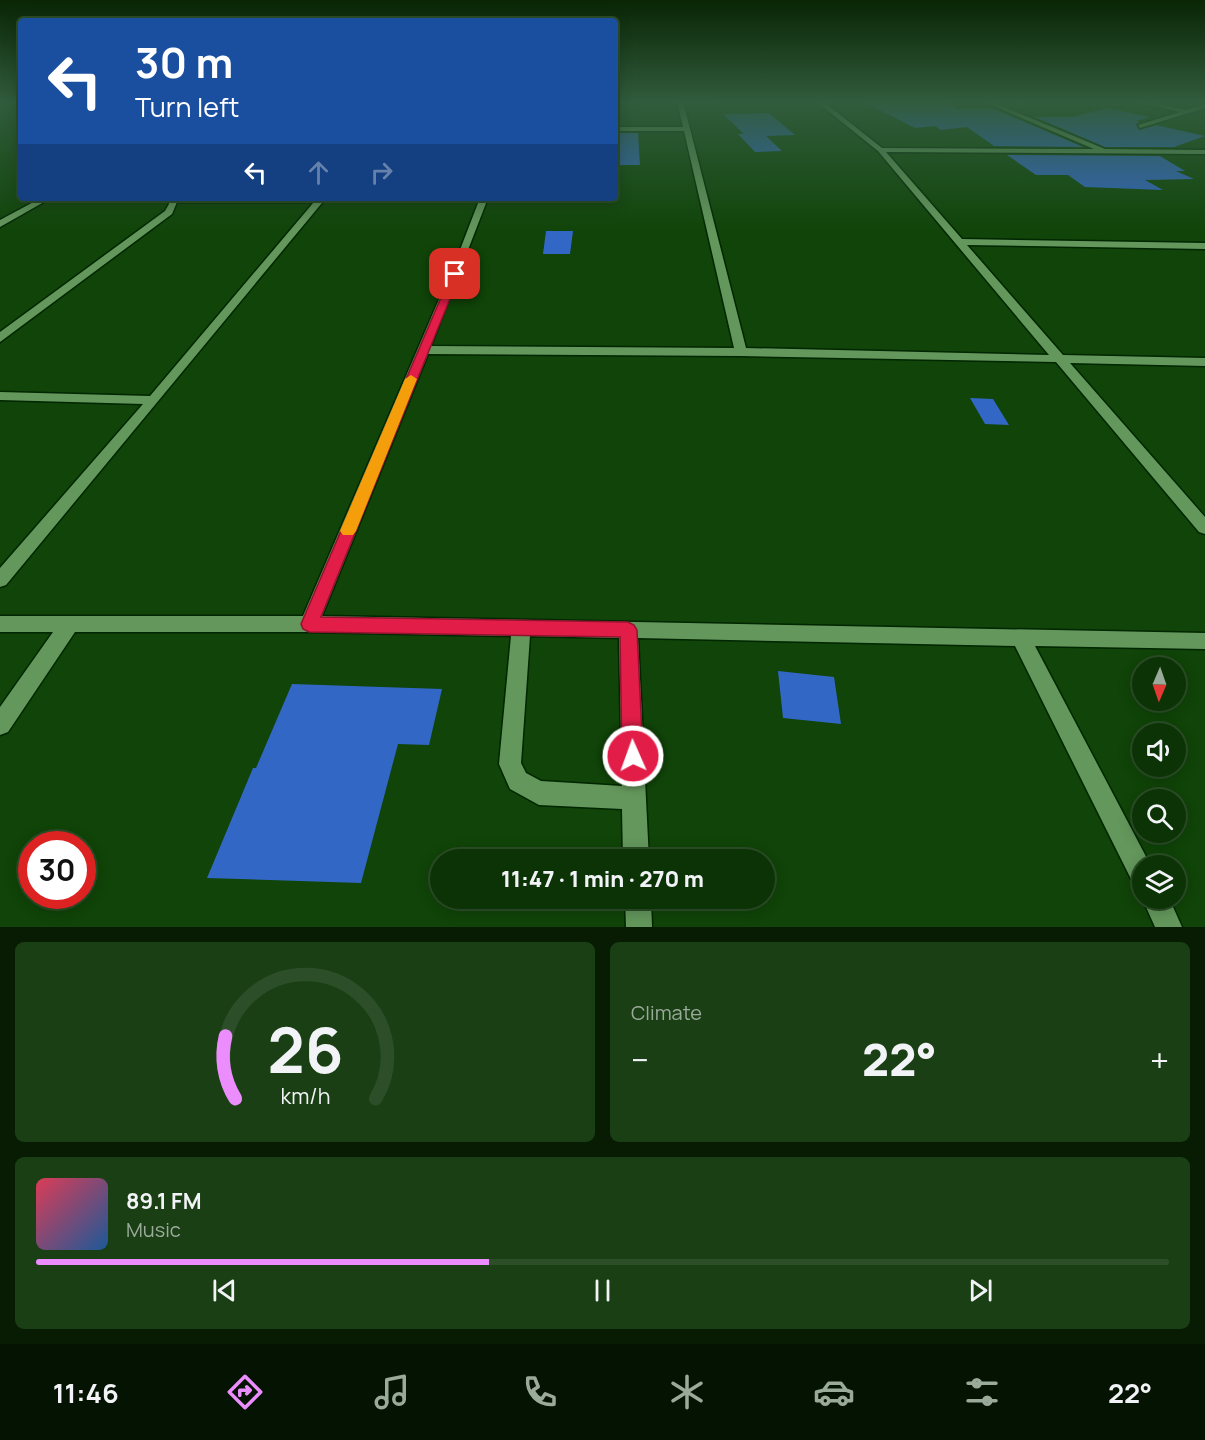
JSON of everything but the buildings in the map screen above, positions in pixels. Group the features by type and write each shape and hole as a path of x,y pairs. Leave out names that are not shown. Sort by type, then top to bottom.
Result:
{"street":[{"path":"689,145 741,352"},
{"path":"874,145 961,242 1060,361 1205,528"},
{"path":"1091,145 1110,153"},
{"path":"880,150 1205,152"},
{"path":"0,224 42,201"},
{"path":"0,338 169,212 172,201"},
{"path":"0,580 151,400 260,276 319,201"},
{"path":"309,624 464,255 483,201"},
{"path":"961,242 1205,246"},
{"path":"423,350 741,352 1060,361 1205,362"},
{"path":"0,396 151,400"},
{"path":"0,725 70,623"},
{"path":"0,624 309,624 1205,641"},
{"path":"521,628 510,764 518,781 539,793 634,798"},
{"path":"628,630 636,849"},
{"path":"1021,639 1132,855"},
{"path":"638,909 639,927"},
{"path":"1160,909 1169,927"}],"slow traffic":[{"path":"348,531 411,379"}],"route":[{"path":"455,274 309,624 628,630 633,756"}]}
